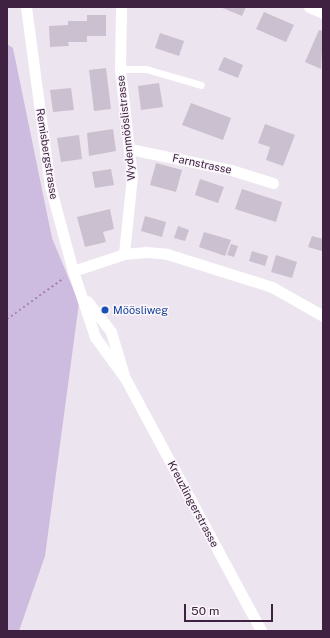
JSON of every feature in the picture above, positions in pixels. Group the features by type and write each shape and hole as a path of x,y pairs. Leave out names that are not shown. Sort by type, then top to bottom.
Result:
{"street":[{"name":"Remisbergstrasse","path":"26,7 50,186 73,271 84,297 95,337 125,378"},
{"name":"Wydenmööslistrasse","path":"121,7 120,69 130,150 132,198 124,254"},
{"path":"309,7 323,13"},
{"name":"Farnstrasse","path":"130,150 231,170 272,183"},
{"path":"73,271 124,254 146,252 167,254 272,286 323,316"},
{"name":"Remisbergstrasse","path":"84,297 111,332 125,378"},
{"name":"Kreuzlingerstrasse","path":"125,378 260,631"}],"lane":[{"name":"Wydenmööslistrasse","path":"120,69 146,69 201,85"}],"path":[{"path":"7,320 73,271"}],"shaded area":[{"path":"7,44 13,48 52,238 79,303 45,556 19,631 7,631"}],"building":[{"path":"220,7 246,7 242,16"},
{"path":"264,12 294,25 286,42 256,29"},
{"path":"87,15 106,15 106,36 87,36 87,42 68,42 69,46 50,47 49,26 68,25 68,21 87,21"},
{"path":"319,30 323,31 321,69 305,62"},
{"path":"160,33 184,41 179,56 155,48"},
{"path":"224,57 243,65 238,78 218,70"},
{"path":"106,68 111,109 94,111 89,70"},
{"path":"159,83 163,107 141,110 138,86"},
{"path":"71,88 74,110 53,112 50,90"},
{"path":"191,103 231,118 223,140 182,125"},
{"path":"265,124 295,135 283,166 266,160 270,147 258,143"},
{"path":"113,129 116,151 89,156 87,133"},
{"path":"79,135 82,159 61,162 57,138"},
{"path":"156,163 182,170 176,192 150,185"},
{"path":"111,169 114,185 95,188 92,172"},
{"path":"200,179 224,187 218,203 195,195"},
{"path":"242,189 282,202 276,222 235,209"},
{"path":"110,209 114,229 103,232 106,242 85,247 77,217"},
{"path":"145,216 166,222 162,237 141,231"},
{"path":"178,226 189,230 185,241 174,238"},
{"path":"204,232 231,240 225,256 199,247"},
{"path":"312,236 323,239 322,251 308,247"},
{"path":"231,244 238,246 234,257 227,255"},
{"path":"252,251 268,256 265,266 249,261"},
{"path":"276,255 297,262 292,278 271,272"}],"place":[{"name":"Möösliweg","path":"105,310"}]}
